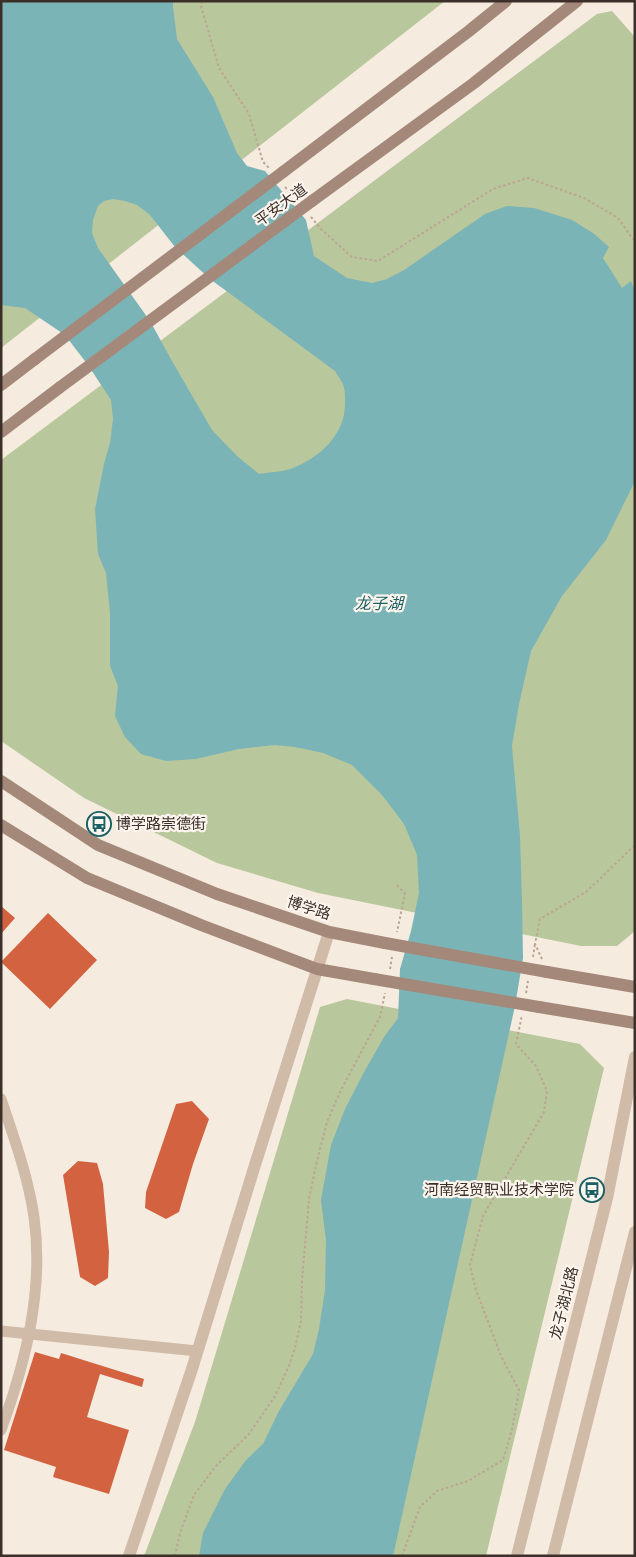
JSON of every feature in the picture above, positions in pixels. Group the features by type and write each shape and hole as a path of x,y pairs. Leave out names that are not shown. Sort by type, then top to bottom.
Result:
{"main road":[{"name":"平安大道","path":"1,385 283,178 506,1"},
{"name":"平安大道","path":"1,432 474,83 577,1"},
{"name":"博学路","path":"1,781 98,845 217,894 329,932 389,947 635,988"},
{"path":"1,825 87,878 200,925 317,969 635,1023"}],"street":[{"path":"128,1556 197,1351 329,932"},
{"name":"龙子湖北路","path":"517,1556 607,1198 635,1057"},
{"path":"1,1099 23,1165 34,1216 38,1262 35,1305 29,1334 12,1400 1,1430"},
{"path":"553,1556 635,1232"},
{"path":"1,1331 197,1351"}],"path":[{"path":"202,1 201,6 219,68 249,114 263,162 270,169"},
{"path":"283,178 295,199"},
{"path":"308,214 352,258 378,261 493,189 528,178 584,198 618,218 635,242"},
{"path":"532,962 540,919 586,892 635,845"},
{"path":"397,885 405,894 398,932"},
{"path":"535,944 548,972"},
{"path":"389,947 390,970"},
{"path":"525,998 528,980"},
{"path":"175,1556 180,1533 194,1495 216,1466 249,1434 275,1396 289,1366 301,1321 302,1280 309,1199 327,1122 341,1090 380,1018 386,989"},
{"path":"402,1556 420,1507 437,1491 468,1481 503,1460 512,1430 519,1390 498,1348 476,1290 470,1265 483,1216 544,1112 547,1091 536,1066 516,1044 523,1008"}],"green space":[{"path":"1,1 445,1 1,348"},
{"path":"612,11 635,37 635,931 617,946 581,946 318,893 217,863 84,798 1,741 1,460 597,14"},
{"path":"347,999 580,1044 604,1068 486,1556 144,1556 195,1422 320,1007"}],"water":[{"name":"龙子湖","path":"1,1 173,1 177,39 213,97 237,153 247,166 265,171 306,220 314,256 347,278 372,283 387,279 404,270 485,214 507,206 534,208 572,220 593,233 609,247 603,258 622,288 631,281 635,291 635,481 606,540 562,596 531,651 519,704 512,746 520,836 523,958 515,1006 393,1556 199,1556 203,1533 225,1489 246,1460 263,1444 279,1411 313,1354 325,1290 326,1240 321,1200 331,1145 345,1109 363,1074 384,1037 398,1018 400,969 419,893 417,855 404,824 382,795 352,765 323,753 275,745 239,749 196,759 166,761 141,754 125,737 115,716 118,686 110,666 110,613 106,573 98,554 95,509 110,443 113,419 111,400 65,335 25,308 1,305","holes":["113,199 137,205 150,215 175,247 210,279 335,371 345,391 345,411 342,422 331,442 314,457 289,469 259,474 237,456 212,430 150,321 98,248 92,233 93,220 98,206 104,201"]}],"building":[{"path":"1,906 15,918 1,934"},
{"path":"48,913 97,960 50,1009 1,962"},
{"path":"192,1101 209,1119 179,1212 166,1219 145,1208 146,1192 176,1104"},
{"path":"78,1161 97,1163 103,1184 109,1252 108,1278 95,1286 80,1277 63,1175"},
{"path":"35,1352 59,1359 61,1353 144,1379 142,1387 100,1374 87,1417 129,1430 109,1494 53,1477 56,1467 4,1450"}],"place":[{"name":"博学路崇德街","path":"99,824"},
{"name":"河南经贸职业技术学院","path":"592,1190"}]}
